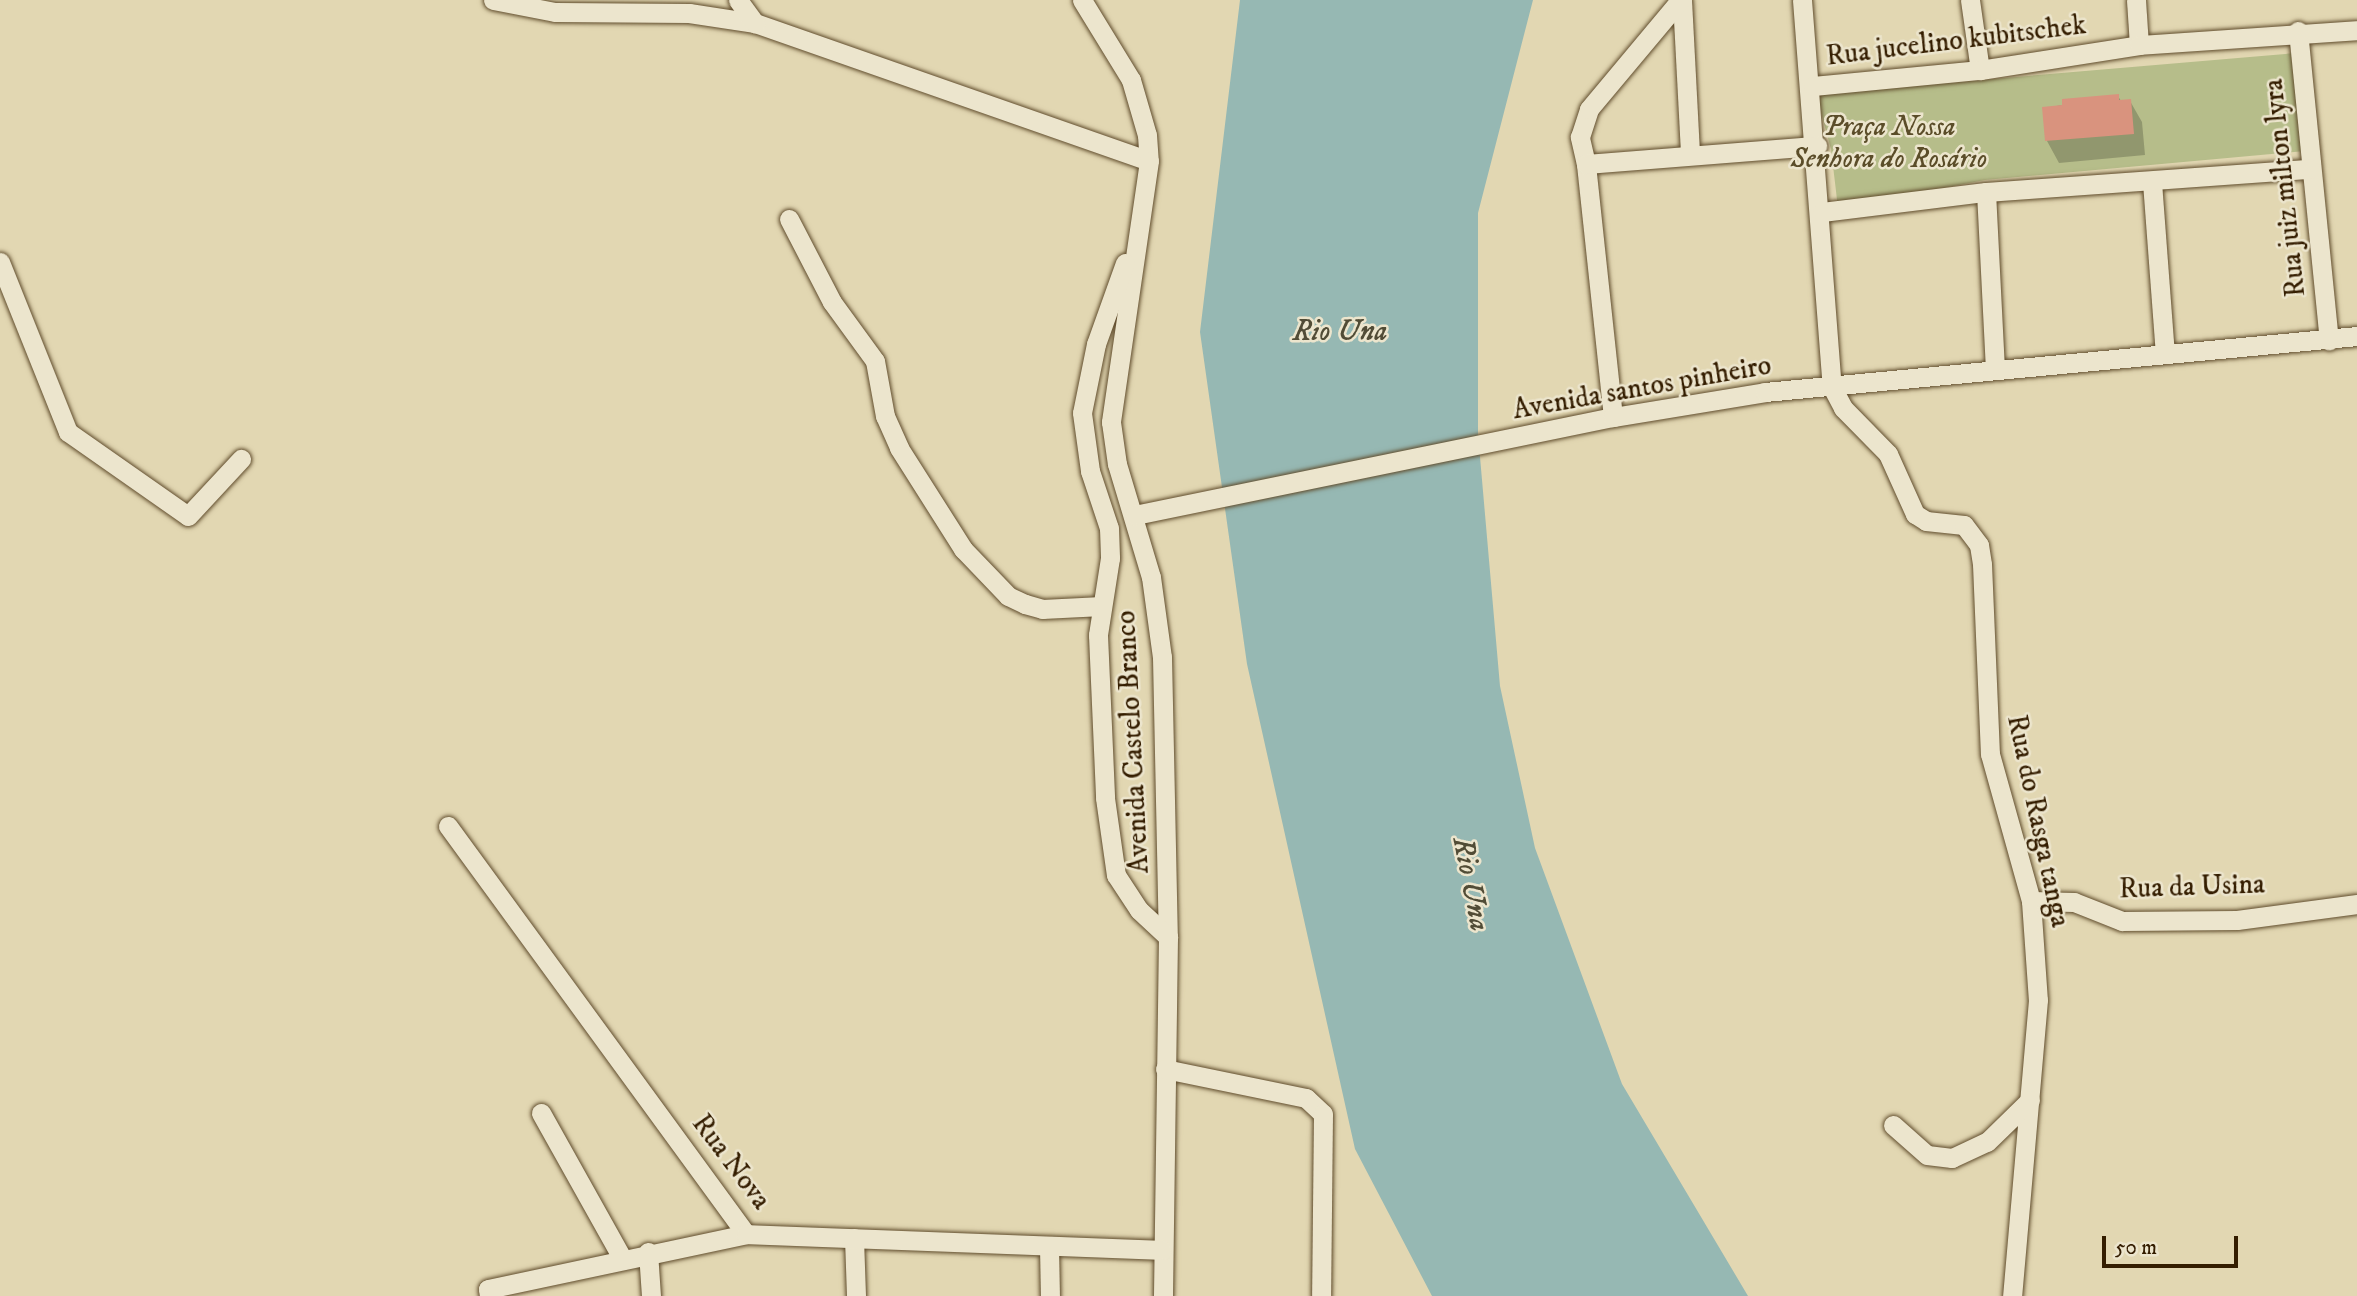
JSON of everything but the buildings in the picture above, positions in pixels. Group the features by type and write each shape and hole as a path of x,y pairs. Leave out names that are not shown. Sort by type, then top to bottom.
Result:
{"street":[{"path":"493,0 555,12 703,14 755,23 1149,161"},
{"path":"738,0 755,23"},
{"name":"Avenida Castelo Branco","path":"1082,0 1131,80 1147,135 1149,161 1111,422 1117,464 1135,515 1152,577 1162,657 1168,937 1163,1296"},
{"path":"1681,0 1690,155"},
{"path":"1613,417 1586,164 1580,137 1588,109 1681,0"},
{"path":"1802,0 1813,86 1832,387"},
{"path":"1970,0 1980,70"},
{"path":"2136,0 2139,45"},
{"name":"Rua jucelino kubitschek","path":"1813,86 1980,70 2139,45 2298,31 2357,30"},
{"name":"Rua juiz milton lyra","path":"2298,31 2329,340"},
{"path":"1586,164 1817,146"},
{"path":"1822,212 1986,192 2310,169"},
{"path":"2152,182 2165,354 2357,336"},
{"path":"1986,192 1995,368"},
{"path":"789,219 832,302 875,361 885,416 899,448 963,549 1008,596 1025,604 1042,609 1102,606"},
{"name":"Avenida Castelo Branco","path":"1136,244 1103,321 1083,402 1088,459 1109,528 1110,558 1102,606 1098,671 1112,853 1116,875 1128,896 1168,937"},
{"path":"0,262 68,432 188,516 241,459"},
{"name":"Avenida santos pinheiro","path":"1135,515 1613,417 1765,392 1995,368 2165,354"},
{"name":"Rua do Rasga tanga","path":"1832,387 1843,408 1888,453 1915,514 1926,521 1964,525 1979,545 1986,604 1985,693 1990,754 2031,901 2038,1000 2012,1296"},
{"name":"Rua Nova","path":"448,826 746,1234 1162,1250"},
{"name":"Rua da Usina","path":"2031,901 2074,902 2122,921 2237,920 2357,904"},
{"path":"1165,1069 1306,1098 1323,1114 1321,1296"},
{"path":"1893,1125 1927,1155 1952,1158 1987,1143 2030,1100"},
{"path":"541,1113 623,1259"},
{"path":"488,1292 648,1252 746,1234"},
{"path":"853,1238 856,1296"},
{"path":"1049,1246 1049,1296"},
{"path":"648,1252 651,1296"}],"green space":[{"name":"Praça Nossa Senhora do Rosário","path":"2296,53 2305,151 1985,180 1838,208 1831,149 1816,94"}],"water":[{"name":"Rio Una","path":"1240,0 1533,0 1478,213 1478,434 1500,686 1535,848 1622,1084 1748,1296 1432,1296 1355,1149 1247,664 1200,332"}]}
